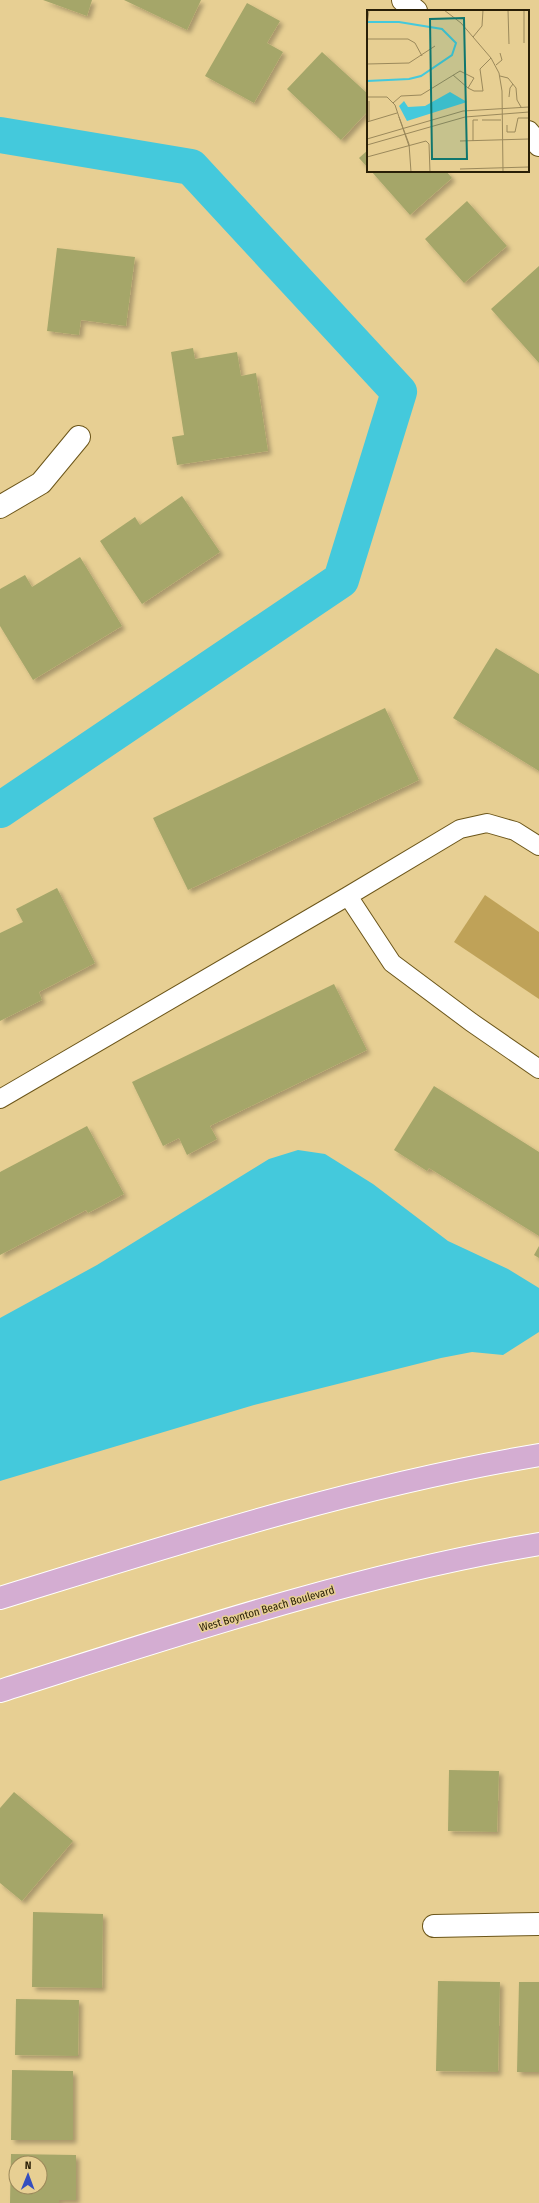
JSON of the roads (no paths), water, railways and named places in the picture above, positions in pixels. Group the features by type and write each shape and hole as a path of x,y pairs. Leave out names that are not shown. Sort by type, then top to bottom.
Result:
{"main road":[{"path":"0,1598 207,1534 346,1495 496,1462 539,1455"},
{"name":"West Boynton Beach Boulevard","path":"0,1691 226,1620 366,1582 539,1544"}],"street":[{"path":"403,0 415,10"},
{"path":"529,133 539,145"},
{"path":"0,507 41,483 79,437"},
{"path":"434,1926 539,1924"}],"lane":[{"path":"0,1099 460,829 487,823 516,831 539,846"},
{"path":"348,896 392,963 471,1022 539,1069"}],"water":[{"path":"298,1150 325,1154 373,1184 448,1241 508,1269 539,1288 539,1332 503,1355 472,1352 441,1358 254,1405 0,1481 0,1318 97,1265 269,1159"}],"waterway":[{"path":"0,135 191,167 399,392 341,580 0,810"}]}
